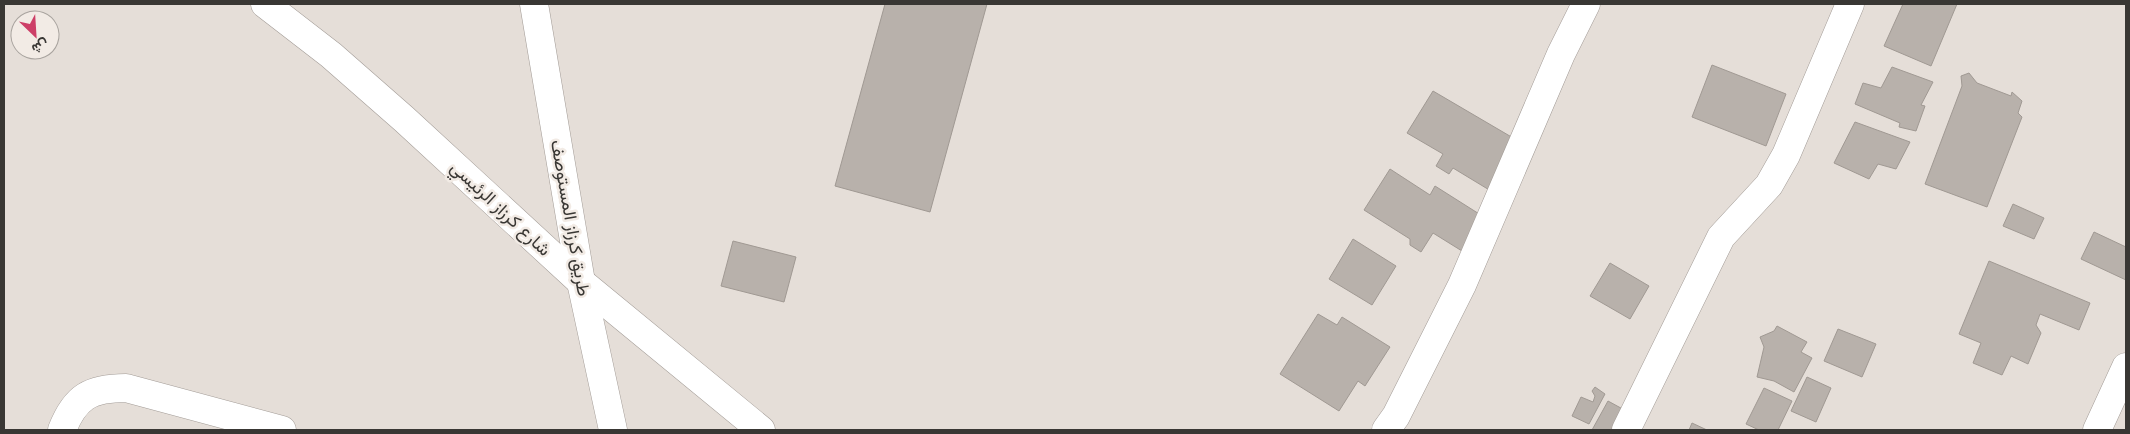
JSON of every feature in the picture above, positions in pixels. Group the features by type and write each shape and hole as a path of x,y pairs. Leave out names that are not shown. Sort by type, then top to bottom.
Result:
{"street":[{"name":"شارع كرزاز الرئيسي","path":"264,4 331,56 404,118 581,282 761,430"},
{"name":"طريق كرزاز المستوصف","path":"534,4 581,282 613,430"},
{"path":"1386,430 1396,416 1462,285 1562,54 1586,4"},
{"path":"1626,430 1721,237 1769,185 1786,155 1850,4"},
{"path":"2097,430 2126,367"},
{"path":"62,430 72,408 88,394 107,388 126,388 282,430"}],"building":[{"path":"885,4 987,4 930,212 835,186"},
{"path":"1903,4 1957,4 1931,66 1884,46"},
{"path":"1712,65 1786,94 1766,146 1692,117"},
{"path":"1892,67 1933,82 1921,105 1925,106 1916,131 1899,127 1900,123 1855,104 1863,83 1881,88"},
{"path":"1969,73 1977,83 2011,96 2012,92 2022,101 2018,113 2022,117 1987,207 1925,184 1962,86 1961,76"},
{"path":"1433,91 1520,142 1491,191 1453,168 1449,174 1436,166 1443,154 1407,133"},
{"path":"1855,122 1910,142 1896,169 1878,164 1869,179 1834,163"},
{"path":"1390,169 1430,195 1435,186 1484,217 1462,251 1433,233 1421,252 1410,245 1410,239 1364,210"},
{"path":"2013,204 2044,218 2034,239 2003,226"},
{"path":"2094,232 2126,247 2126,280 2081,259"},
{"path":"1353,239 1396,266 1372,305 1329,279"},
{"path":"733,241 796,257 784,302 721,286"},
{"path":"1989,261 2090,303 2079,330 2040,314 2036,325 2041,333 2028,364 2011,356 2002,375 1973,363 1981,343 1959,334"},
{"path":"1610,263 1649,286 1630,319 1590,296"},
{"path":"1318,314 1337,325 1342,317 1390,347 1365,386 1358,381 1339,411 1280,374"},
{"path":"1777,326 1807,342 1801,352 1812,358 1794,392 1774,381 1757,377 1764,347 1760,337 1774,331"},
{"path":"1838,329 1876,344 1862,377 1824,361"},
{"path":"1807,377 1831,388 1816,422 1791,411"},
{"path":"1595,387 1605,394 1589,424 1572,416 1581,397 1593,402 1595,396 1592,391"},
{"path":"1764,388 1792,401 1778,430 1759,430 1746,424"},
{"path":"1608,401 1630,413 1620,430 1592,430"},
{"path":"1692,423 1707,430 1689,430"}]}
